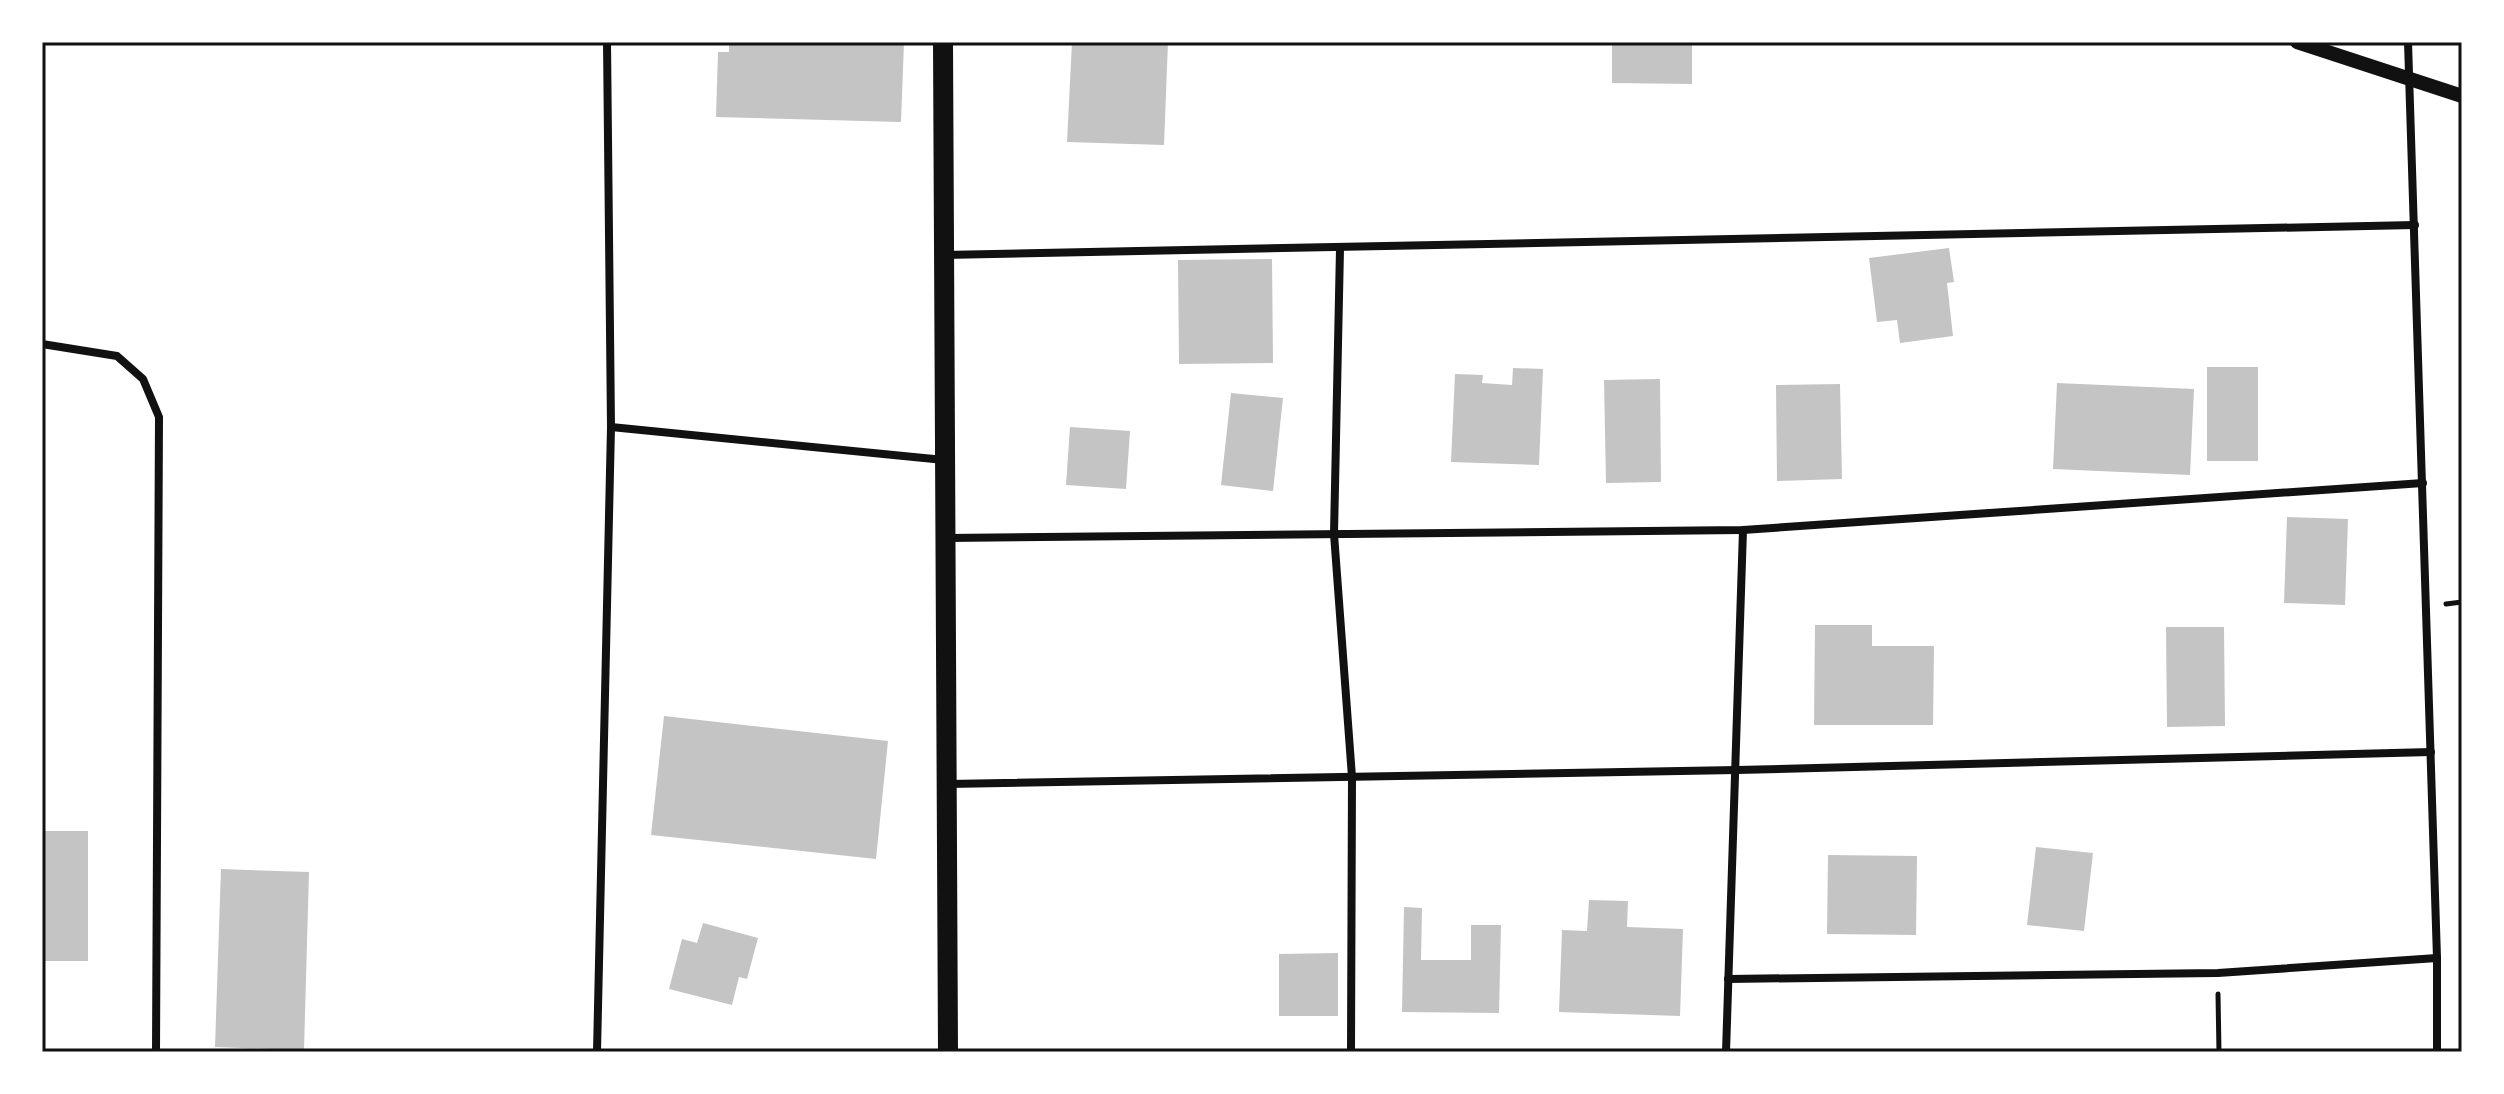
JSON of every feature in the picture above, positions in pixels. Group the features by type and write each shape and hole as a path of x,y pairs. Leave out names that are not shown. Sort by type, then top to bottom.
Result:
{"main road":[{"path":"943,42 948,1052"}],"street":[{"path":"597,1052 611,427 607,42"},
{"path":"2297,42 2462,96"},
{"path":"2408,42 2437,958 2437,1052"},
{"path":"944,255 2415,225"},
{"path":"1340,249 1334,534 1352,777 1351,1052"},
{"path":"42,344 117,356 143,379 159,417 156,1052"},
{"path":"611,427 945,460"},
{"path":"946,538 1743,530 2423,483"},
{"path":"1726,1052 1743,530"},
{"path":"947,784 1737,770 2431,752"},
{"path":"1728,979 2218,973 2437,958"}],"path":[{"path":"2218,973 2219,1052"}],"building":[{"path":"729,42 904,42 901,122 716,117 718,52 729,52"},
{"path":"1072,42 1168,42 1164,145 1067,142"},
{"path":"1612,42 1692,42 1692,84 1612,83"},
{"path":"1949,248 1954,282 1947,283 1953,336 1900,343 1897,320 1877,322 1869,258"},
{"path":"1272,259 1273,363 1179,364 1178,260"},
{"path":"2207,367 2258,367 2258,461 2207,461"},
{"path":"1513,368 1543,369 1539,465 1451,462 1455,374 1483,375 1482,383 1512,385"},
{"path":"1660,379 1661,482 1606,483 1604,380"},
{"path":"2057,383 2194,389 2190,475 2053,469"},
{"path":"1840,384 1842,479 1777,481 1776,385"},
{"path":"1231,393 1283,398 1273,491 1221,485"},
{"path":"1070,427 1130,431 1126,489 1066,485"},
{"path":"2287,517 2348,519 2345,605 2284,603"},
{"path":"1815,625 1872,625 1872,646 1934,646 1933,725 1814,725"},
{"path":"2166,627 2224,627 2225,726 2167,727"},
{"path":"664,716 888,741 876,859 651,835"},
{"path":"42,831 88,831 88,961 42,961"},
{"path":"2036,847 2093,853 2084,931 2027,925"},
{"path":"1828,855 1917,856 1916,935 1827,934"},
{"path":"221,869 309,872 304,1050 215,1047"},
{"path":"1589,900 1628,901 1627,927 1683,929 1680,1016 1559,1012 1562,930 1587,931"},
{"path":"1404,907 1422,908 1421,960 1471,960 1471,925 1501,925 1499,1013 1402,1012"},
{"path":"703,923 758,938 747,979 739,977 732,1005 669,989 682,939 697,943"},
{"path":"1338,953 1338,1016 1279,1016 1279,954"}]}
